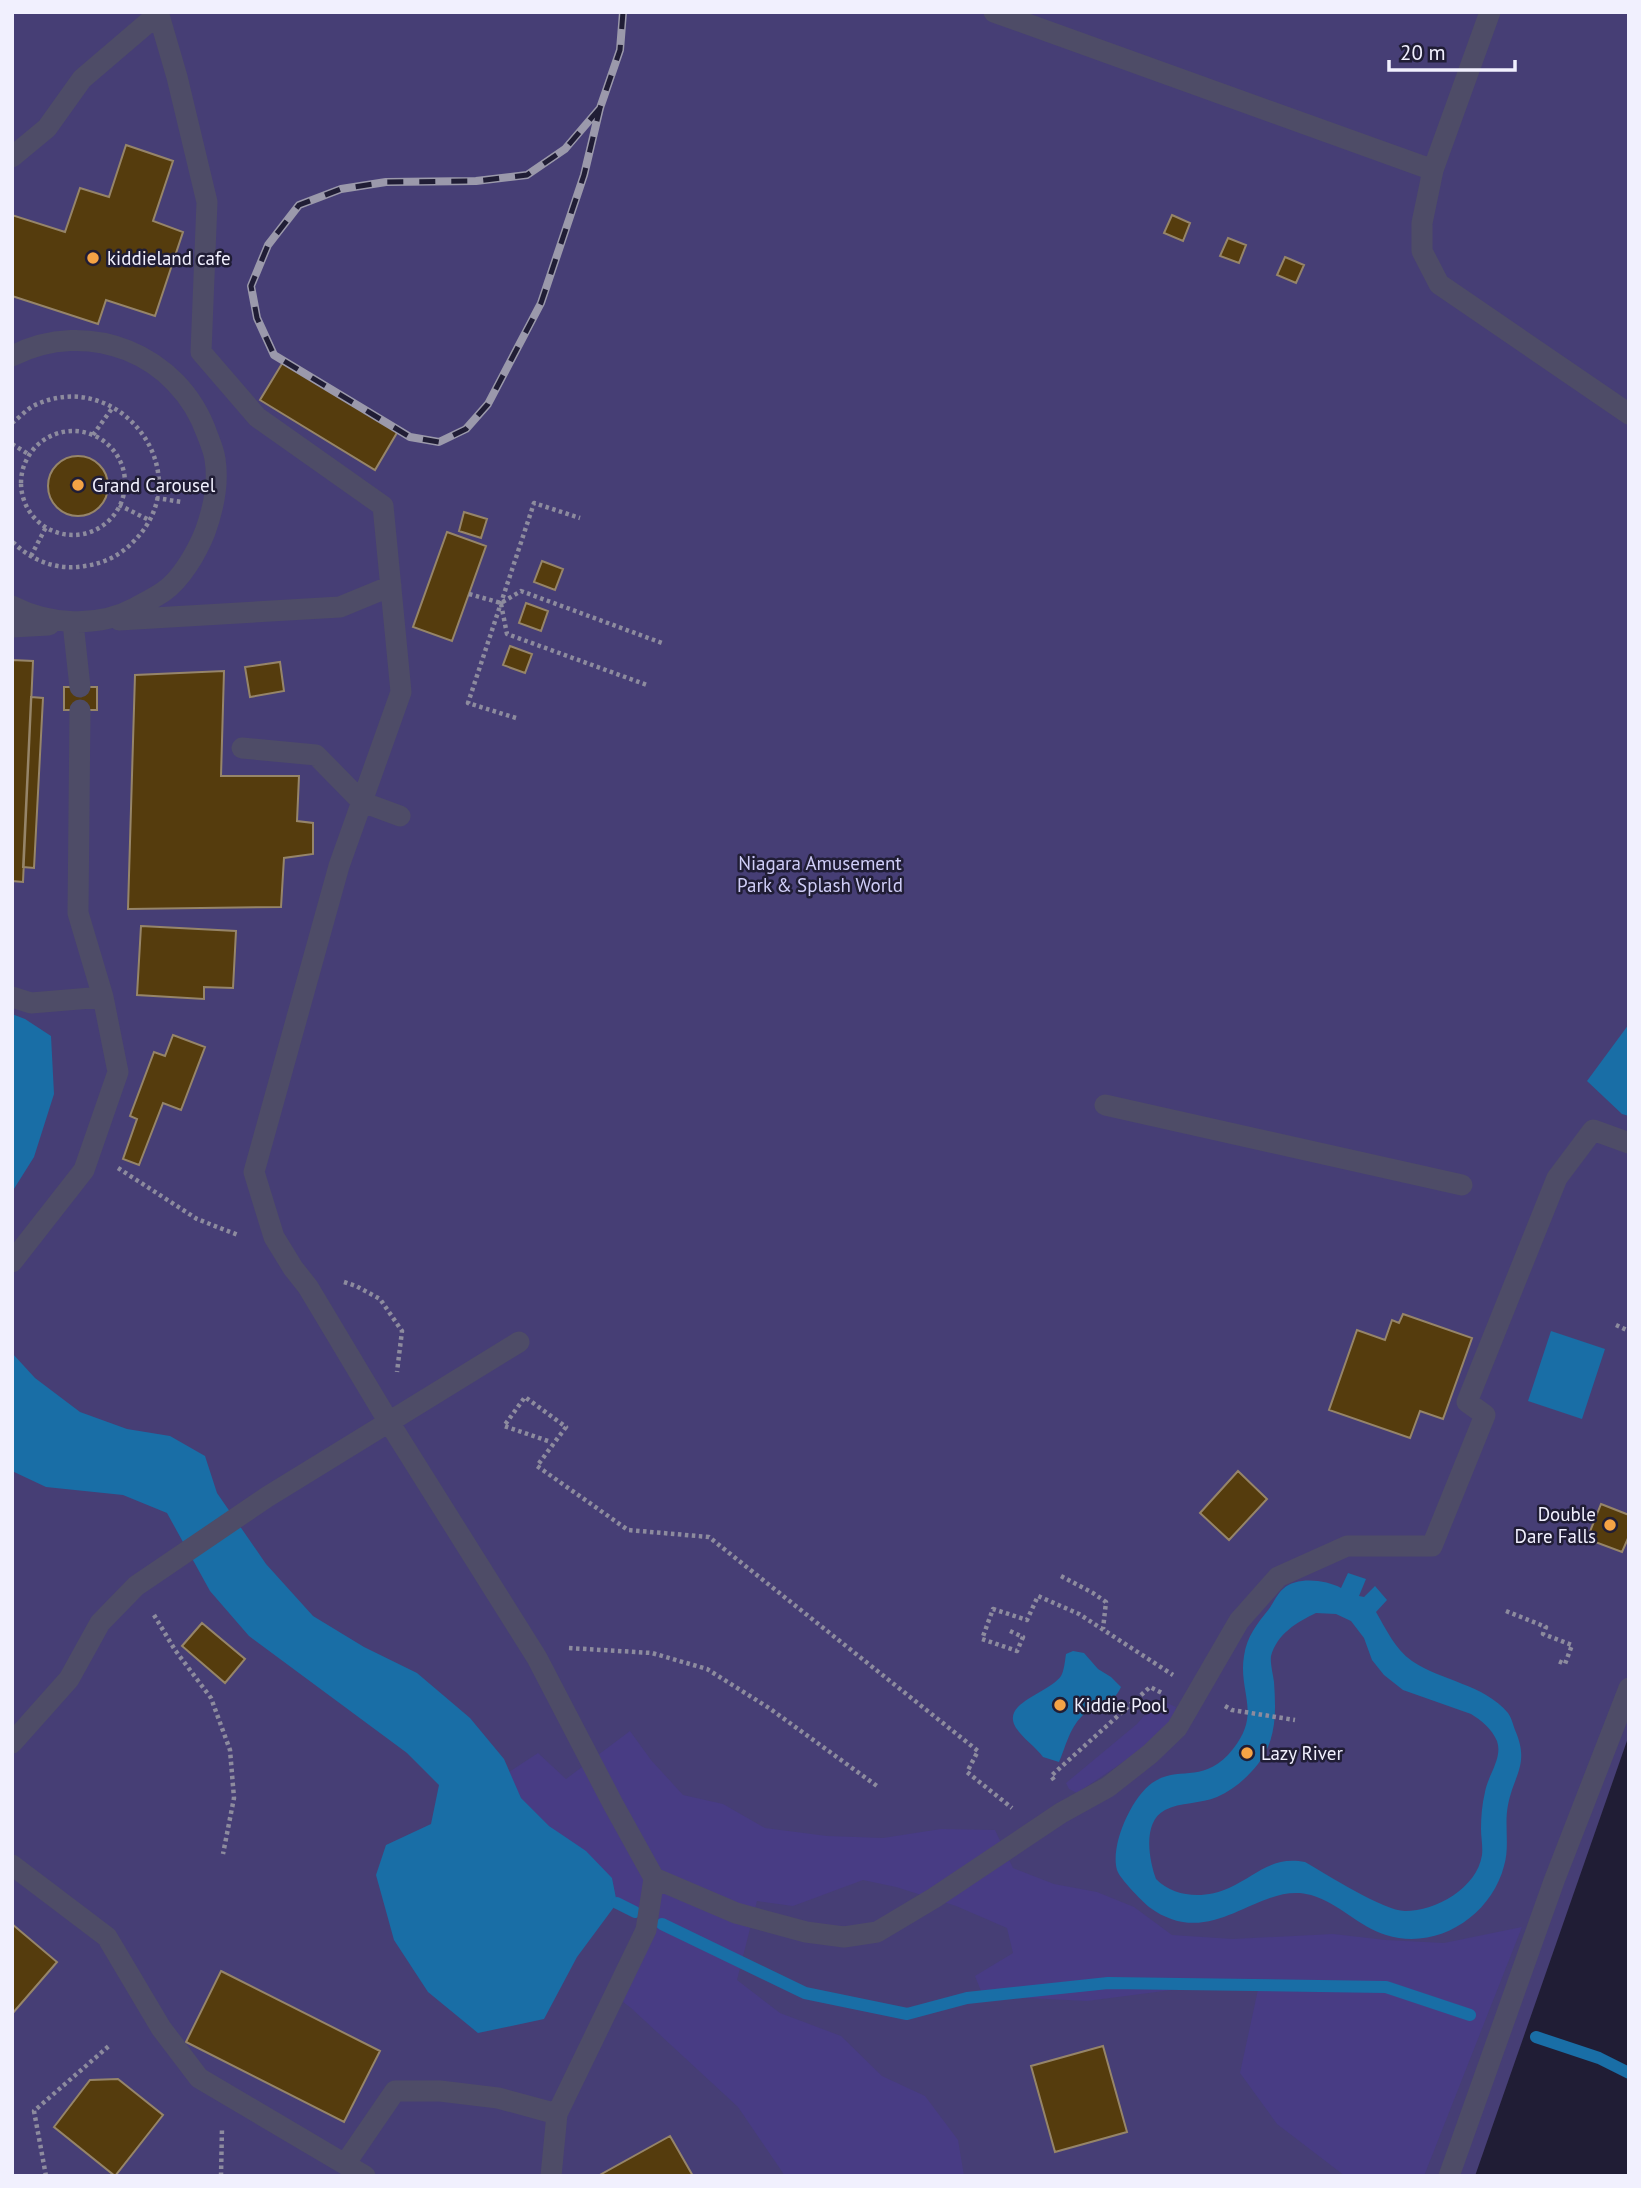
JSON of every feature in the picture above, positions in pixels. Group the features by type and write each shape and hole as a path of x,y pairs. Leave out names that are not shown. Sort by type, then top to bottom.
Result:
{"street":[{"path":"993,12 1433,170"},
{"path":"1490,12 1433,170 1422,223 1422,251 1439,284 1629,414"},
{"path":"12,158 47,128 82,79 158,13 177,77 207,202 201,352 257,417 383,506 401,692 335,879 254,1172 274,1237 308,1287 389,1422 530,1646 654,1878 646,1930 557,2114 551,2176"},
{"path":"12,356 32,346 79,339 128,349 170,375 199,412 215,459 214,508 196,554 165,591 122,615 74,623 30,616 12,606"},
{"path":"12,627 340,607 391,586"},
{"path":"74,623 80,687"},
{"path":"12,1262 84,1170 118,1072 103,998 78,913 80,710"},
{"path":"242,748 316,755 362,802 400,816"},
{"path":"12,997 31,1003 103,998"},
{"path":"1105,1105 1462,1185"},
{"path":"654,1878 736,1913 806,1932 844,1937 877,1932 934,1898 1074,1805 1108,1787 1150,1754 1177,1728 1239,1621 1278,1577 1347,1546 1433,1546 1485,1415 1466,1402 1557,1178 1594,1130 1629,1143"},
{"path":"12,1743 69,1679 100,1623 136,1586 267,1497 519,1342"},
{"path":"1449,2176 1554,1881 1629,1688"},
{"path":"12,1865 107,1937 161,2028 199,2078 365,2176"},
{"path":"345,2164 395,2091 440,2091 498,2098 557,2114"}],"path":[{"path":"12,423 32,407 61,397 90,398 113,407 140,428 154,454 159,481 155,508 143,532 124,551 100,564 74,568 47,564 23,552 12,541"},
{"path":"93,436 113,407"},
{"path":"65,431 82,431 93,436 111,448 121,463 125,480 123,497 104,525 89,532 72,535 55,532 29,511 22,496 21,478 30,455 35,447 49,437 65,431"},
{"path":"12,444 30,455"},
{"path":"516,718 468,703 534,503 580,518"},
{"path":"119,505 149,520"},
{"path":"31,556 46,527"},
{"path":"469,594 501,603 521,591 662,643"},
{"path":"501,603 507,634 647,685"},
{"path":"1616,1325 1629,1331"},
{"path":"548,1441 504,1426 525,1397 566,1427 537,1466 628,1530 709,1537 978,1751 967,1772 1037,1829"},
{"path":"1061,1576 1106,1602 1103,1629"},
{"path":"136,1586 176,1650 211,1698 230,1750 234,1798 223,1854"},
{"path":"1010,1630 1023,1637 1017,1651 982,1639 993,1609 1027,1620 1038,1596 1079,1614 1103,1629 1194,1699"},
{"path":"1506,1611 1546,1627 1543,1634 1572,1645 1565,1664 1556,1660"},
{"path":"530,1646 652,1653 708,1669 769,1708 877,1786"},
{"path":"1074,1805 1051,1776 1150,1687 1194,1699"},
{"path":"1232,1710 1296,1720"},
{"path":"46,2176 34,2111 110,2045"},
{"path":"221,2176 222,2123"}],"green space":[{"name":"Niagara Amusement Park & Splash World","path":"12,12 1629,12 1629,1735 1475,2176 12,2176"}],"shaded area":[{"path":"1158,1699 1176,1707 1162,1736 1077,1793 1069,1789 1066,1783 1137,1724"},
{"path":"630,1731 651,1760 683,1795 723,1804 765,1828 827,1836 883,1838 941,1829 995,1830 1013,1868 1054,1884 1097,1892 1134,1907 1172,1935 1233,1939 1333,1934 1444,1943 1522,1927 1424,2176 1345,2176 1277,2124 1240,2073 1259,1985 1218,1984 1087,2001 983,1996 975,1976 1013,1953 1007,1928 956,1906 896,1887 863,1880 793,1906 757,1901 737,1980 780,2013 841,2036 882,2076 925,2096 958,2140 964,2176 785,2176 738,2107 614,1995 647,1917 617,1903 612,1878 549,1826 521,1798 509,1772 538,1753 566,1779"}],"water":[{"path":"12,1014 51,1036 54,1094 34,1157 12,1192"},
{"path":"1629,1024 1629,1116 1622,1114 1587,1081"},
{"path":"1551,1331 1605,1349 1582,1419 1528,1401"},
{"path":"12,1353 35,1378 80,1412 127,1429 170,1436 205,1456 217,1493 266,1564 313,1616 364,1647 417,1673 470,1718 504,1759 521,1798 549,1826 586,1851 612,1878 617,1903 577,1957 544,2019 478,2033 428,1992 394,1940 376,1875 386,1845 431,1824 439,1785 407,1753 249,1636 210,1591 167,1513 123,1495 46,1487 12,1471"},
{"name":"Lazy River","path":"1348,1573 1366,1579 1359,1596 1364,1597 1375,1586 1387,1600 1376,1612 1391,1638 1406,1656 1423,1668 1487,1695 1510,1716 1519,1742 1521,1760 1508,1805 1506,1858 1497,1884 1474,1914 1459,1925 1424,1938 1405,1939 1386,1935 1311,1895 1291,1893 1272,1897 1214,1920 1194,1923 1172,1919 1149,1907 1126,1884 1117,1870 1119,1836 1130,1811 1152,1783 1172,1775 1212,1767 1233,1749 1242,1736 1248,1713 1243,1669 1245,1649 1253,1631 1281,1591 1289,1585 1304,1581 1320,1581 1341,1588","holes":["1316,1613 1336,1614 1351,1621 1364,1638 1372,1660 1384,1675 1403,1690 1471,1714 1486,1725 1495,1737 1498,1754 1483,1801 1482,1855 1479,1867 1464,1887 1442,1902 1405,1911 1370,1899 1305,1862 1273,1864 1220,1892 1191,1895 1172,1890 1156,1879 1151,1862 1149,1842 1153,1823 1171,1807 1223,1794 1254,1769 1269,1745 1274,1725 1275,1693 1271,1659 1274,1648 1289,1630"]},
{"name":"Kiddie Pool","path":"1073,1651 1084,1653 1098,1669 1121,1687 1113,1698 1082,1716 1071,1732 1059,1762 1043,1757 1023,1737 1014,1724 1013,1716 1022,1703 1061,1676 1066,1654"}],"building":[{"name":"kiddieland cafe","path":"126,145 173,161 153,221 183,232 155,316 106,300 98,324 12,296 12,215 65,232 80,188 109,197"},
{"path":"1172,215 1190,223 1183,241 1164,233"},
{"path":"1228,238 1246,245 1239,263 1220,256"},
{"path":"1285,257 1304,265 1296,283 1277,275"},
{"path":"283,362 398,431 375,470 260,400"},
{"name":"Grand Carousel","path":"78,456 95,461 103,469 108,486 103,503 95,511 78,516 61,511 53,503 48,486 53,469 61,461"},
{"path":"464,512 487,519 481,538 459,531"},
{"path":"447,532 486,546 452,641 413,627"},
{"path":"542,561 563,569 555,590 534,582"},
{"path":"526,603 548,611 541,631 519,623"},
{"path":"510,646 532,654 525,673 503,665"},
{"path":"12,660 33,661 23,882 12,881"},
{"path":"280,662 284,691 250,697 245,667"},
{"path":"224,671 221,776 299,776 297,821 313,823 313,854 284,858 281,907 128,909 135,675"},
{"path":"64,687 97,687 97,710 64,710"},
{"path":"31,697 43,698 34,868 23,867"},
{"path":"141,926 236,931 233,988 204,987 204,999 137,995"},
{"path":"173,1035 205,1047 181,1110 163,1103 139,1165 123,1159 137,1119 130,1116 154,1052 165,1056"},
{"path":"1403,1314 1472,1338 1443,1419 1420,1411 1410,1438 1329,1410 1357,1330 1385,1340 1392,1320 1399,1323"},
{"path":"1238,1471 1267,1499 1229,1540 1200,1513"},
{"name":"Double Dare Falls","path":"1601,1504 1629,1515 1629,1536 1622,1552 1587,1539"},
{"path":"202,1623 245,1659 225,1683 182,1646"},
{"path":"12,1924 57,1962 12,2014"},
{"path":"221,1971 380,2051 344,2122 186,2042"},
{"path":"1103,2046 1127,2132 1055,2152 1031,2066"},
{"path":"118,2079 163,2115 115,2176 54,2127 90,2080"},
{"path":"670,2136 693,2176 598,2176"}],"waterway":[{"path":"617,1903 635,1912"},
{"path":"662,1924 805,1993 907,2014 967,1998 1108,1983 1386,1987 1470,2015"},
{"path":"1536,2037 1599,2058 1629,2073"}],"railway":[{"path":"600,108 565,149 527,175 476,181 386,182 341,189 299,205 268,245 251,286 257,318 274,355 410,437 439,442 466,429 488,404 541,303 584,175 600,108 620,50 623,12"}],"place":[{"name":"kiddieland cafe","path":"93,258"},
{"name":"Grand Carousel","path":"78,485"},
{"name":"Double Dare Falls","path":"1610,1525"},
{"name":"Kiddie Pool","path":"1060,1705"},
{"name":"Lazy River","path":"1247,1753"}]}
